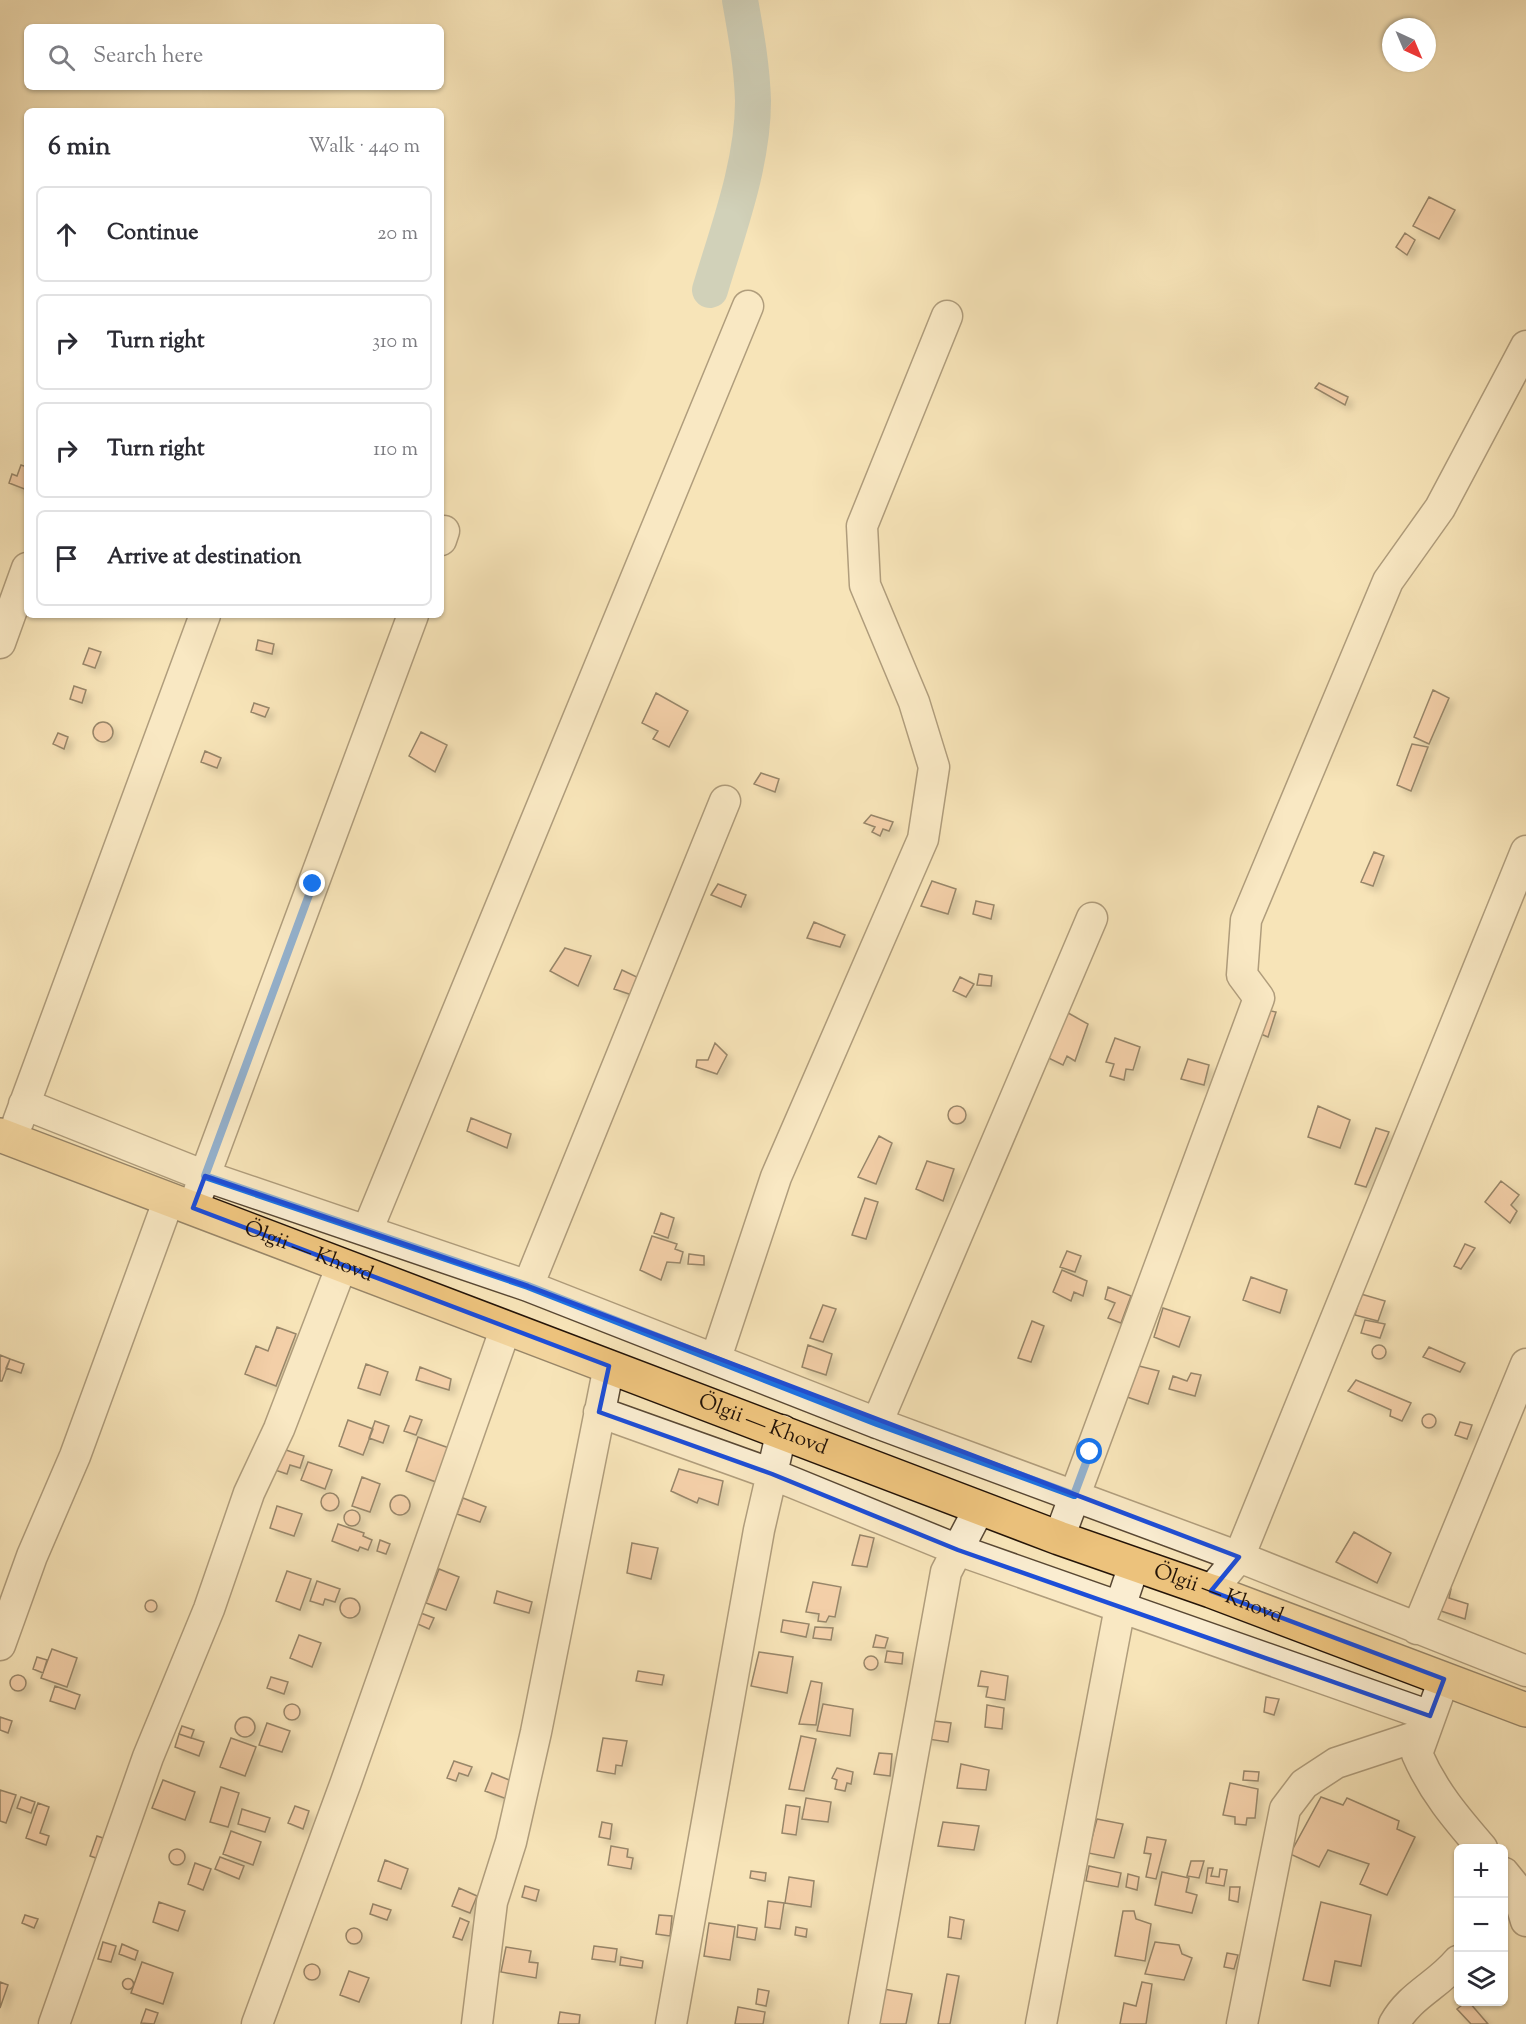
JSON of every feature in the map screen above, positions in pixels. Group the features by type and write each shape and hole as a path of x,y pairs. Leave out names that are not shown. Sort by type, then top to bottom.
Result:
{"highway":[{"name":"Ölgii — Khovd","path":"6,1137 1059,1538 1526,1710"}],"street":[{"path":"367,1231 748,306"},
{"path":"716,1359 776,1177 923,839 934,767 914,702 865,585 862,526 947,316"},
{"path":"1059,1538 1259,998 1242,975 1245,921 1388,581 1440,508 1526,346"},
{"path":"0,643 24,576"},
{"path":"6,1137 24,1104 204,618"},
{"path":"0,1645 32,1556 181,1204 205,1176 412,618"},
{"path":"528,1286 725,801"},
{"path":"1210,1592 1239,1557 1526,851"},
{"path":"877,1423 1092,918"},
{"path":"24,1104 205,1176 528,1286 877,1423 1239,1557 1526,1671"},
{"path":"54,2024 148,1757 209,1609 249,1493 279,1429 342,1264"},
{"path":"256,2024 346,1782 506,1327"},
{"path":"1417,1629 1526,1364"},
{"path":"477,2024 492,1902 511,1842 536,1732 609,1365"},
{"path":"599,1413 772,1474 958,1550 1120,1607 1427,1725"},
{"path":"671,2024 759,1530 782,1431"},
{"path":"864,2024 946,1572 980,1508"},
{"path":"1041,2024 1120,1607 1134,1564"},
{"path":"1444,1679 1417,1754 1430,1782 1450,1812 1478,1844"},
{"path":"1242,2024 1285,1809 1304,1784 1336,1762 1427,1725"},
{"path":"1513,1888 1526,1921"},
{"path":"1394,2024 1405,2005 1444,1977 1454,1966"}],"highlighted area":[{"path":"205,1176 528,1286 1239,1557 1211,1591 1444,1679 1430,1716 958,1550 772,1474 599,1412 609,1366 193,1208"}],"building":[{"path":"1429,197 1455,210 1439,239 1413,226"},
{"path":"1405,233 1415,240 1407,255 1396,247"},
{"path":"1319,383 1348,397 1345,405 1315,388"},
{"path":"21,465 24,466 24,489 9,483 12,474 17,476"},
{"path":"258,640 274,644 272,654 256,650"},
{"path":"89,648 101,652 95,668 83,664"},
{"path":"74,686 86,690 82,703 70,699"},
{"path":"1433,690 1449,698 1429,744 1414,737"},
{"path":"656,693 688,711 669,747 653,739 658,731 642,723"},
{"path":"254,703 269,708 265,717 251,712"},
{"path":"103,722 110,725 113,732 110,739 103,742 96,739 93,732 96,725"},
{"path":"421,732 447,745 435,772 409,756"},
{"path":"58,733 68,737 64,749 53,744"},
{"path":"1412,744 1428,747 1411,791 1397,785"},
{"path":"205,751 221,758 217,768 201,762"},
{"path":"761,773 779,779 775,792 754,784"},
{"path":"871,815 893,822 889,831 883,829 880,836 872,832 875,827 864,823"},
{"path":"1374,852 1384,856 1373,886 1361,882"},
{"path":"932,881 956,889 948,914 921,906"},
{"path":"718,884 746,895 741,907 711,895"},
{"path":"976,901 994,905 991,919 973,914"},
{"path":"814,922 845,935 840,947 807,938"},
{"path":"565,948 591,956 578,986 550,971"},
{"path":"622,970 639,978 632,995 614,989"},
{"path":"979,974 992,976 991,986 977,985"},
{"path":"960,977 974,984 966,997 953,991"},
{"path":"1061,1009 1088,1024 1075,1061 1067,1056 1063,1065 1040,1054"},
{"path":"1266,1010 1276,1012 1268,1037 1256,1032"},
{"path":"1115,1038 1140,1047 1133,1070 1126,1069 1124,1080 1110,1076 1114,1064 1106,1062"},
{"path":"715,1043 727,1055 717,1074 696,1067 697,1060 708,1060"},
{"path":"1188,1059 1209,1065 1204,1085 1181,1079"},
{"path":"957,1106 963,1109 966,1115 963,1121 957,1124 951,1121 948,1115 951,1109"},
{"path":"1318,1106 1350,1120 1340,1148 1308,1137"},
{"path":"471,1118 511,1134 507,1148 467,1131"},
{"path":"1376,1128 1389,1132 1366,1187 1355,1184"},
{"path":"879,1136 892,1143 876,1184 858,1177"},
{"path":"927,1161 954,1169 943,1201 916,1189"},
{"path":"1501,1181 1519,1195 1511,1205 1517,1211 1510,1223 1485,1202"},
{"path":"865,1198 878,1202 866,1239 852,1235"},
{"path":"661,1213 674,1218 668,1238 654,1233"},
{"path":"652,1236 677,1244 675,1249 683,1252 680,1263 667,1262 661,1280 640,1270"},
{"path":"1465,1244 1475,1248 1461,1269 1454,1266"},
{"path":"1067,1251 1081,1256 1075,1272 1060,1267"},
{"path":"689,1254 704,1256 704,1265 688,1264"},
{"path":"1062,1270 1087,1281 1083,1296 1074,1292 1071,1301 1053,1292"},
{"path":"1251,1277 1287,1290 1280,1313 1243,1300"},
{"path":"1108,1287 1131,1296 1121,1323 1108,1318 1115,1303 1105,1299"},
{"path":"1361,1294 1385,1301 1378,1321 1355,1315"},
{"path":"823,1305 836,1309 823,1342 810,1338"},
{"path":"1163,1308 1190,1317 1179,1347 1154,1337"},
{"path":"1365,1320 1385,1324 1380,1338 1361,1333"},
{"path":"1032,1321 1044,1326 1031,1362 1018,1358"},
{"path":"277,1327 296,1334 276,1386 245,1374 256,1346 268,1351"},
{"path":"808,1345 832,1354 826,1375 802,1367"},
{"path":"1379,1345 1384,1347 1386,1352 1384,1357 1379,1359 1374,1357 1372,1352 1374,1347"},
{"path":"1429,1347 1465,1363 1460,1372 1423,1357"},
{"path":"0,1355 10,1359 2,1381 0,1381"},
{"path":"10,1359 24,1364 21,1373 6,1368"},
{"path":"366,1364 388,1372 380,1395 358,1388"},
{"path":"1139,1366 1159,1371 1148,1404 1127,1397"},
{"path":"420,1367 451,1379 449,1390 416,1380"},
{"path":"1191,1373 1201,1375 1195,1396 1169,1389 1173,1376 1187,1381"},
{"path":"1356,1380 1411,1403 1402,1421 1390,1416 1391,1410 1348,1391"},
{"path":"1429,1414 1434,1416 1436,1421 1434,1426 1429,1428 1424,1426 1422,1421 1424,1416"},
{"path":"410,1416 422,1420 416,1435 404,1431"},
{"path":"348,1420 373,1429 363,1455 339,1446"},
{"path":"375,1421 389,1426 383,1443 369,1438"},
{"path":"1460,1422 1472,1425 1467,1439 1455,1435"},
{"path":"418,1437 449,1448 436,1482 406,1471"},
{"path":"283,1449 304,1456 300,1468 290,1465 287,1474 275,1470"},
{"path":"308,1462 332,1470 325,1489 301,1480"},
{"path":"679,1469 723,1481 718,1505 699,1498 697,1503 671,1491"},
{"path":"362,1477 380,1484 370,1512 352,1506"},
{"path":"326,1493 334,1493 339,1498 337,1509 326,1511 321,1506 321,1498"},
{"path":"400,1495 407,1498 410,1505 407,1512 400,1515 393,1512 390,1505 393,1498"},
{"path":"463,1498 486,1507 480,1522 457,1514"},
{"path":"277,1506 302,1514 294,1536 270,1528"},
{"path":"349,1510 355,1510 360,1518 358,1524 349,1526 344,1521 344,1515"},
{"path":"338,1524 364,1533 363,1536 372,1540 368,1550 360,1547 358,1551 332,1541"},
{"path":"1354,1532 1391,1553 1377,1583 1336,1562"},
{"path":"860,1535 874,1538 867,1567 852,1565"},
{"path":"380,1540 390,1544 386,1554 377,1551"},
{"path":"632,1543 658,1548 651,1579 627,1573"},
{"path":"439,1569 459,1577 446,1610 426,1603"},
{"path":"287,1571 311,1579 300,1610 276,1601"},
{"path":"317,1581 340,1589 335,1602 325,1599 323,1605 310,1601"},
{"path":"813,1582 841,1587 835,1617 829,1616 826,1622 818,1621 819,1614 806,1612"},
{"path":"1442,1587 1451,1589 1449,1598 1468,1604 1465,1619 1435,1609"},
{"path":"497,1591 532,1602 529,1613 494,1603"},
{"path":"350,1598 357,1601 360,1608 357,1615 350,1618 343,1615 340,1608 343,1601"},
{"path":"153,1600 157,1606 153,1612 149,1612 145,1604"},
{"path":"418,1612 434,1618 429,1629 413,1622"},
{"path":"783,1620 809,1624 806,1637 781,1632"},
{"path":"815,1627 833,1628 831,1640 813,1638"},
{"path":"299,1635 321,1643 312,1667 290,1658"},
{"path":"876,1635 888,1638 885,1648 873,1647"},
{"path":"52,1649 77,1658 67,1687 41,1678"},
{"path":"887,1651 903,1653 902,1664 885,1662"},
{"path":"759,1652 793,1657 787,1693 751,1686"},
{"path":"871,1656 876,1658 878,1663 876,1668 871,1670 866,1668 864,1663 866,1658"},
{"path":"37,1657 47,1660 43,1673 33,1669"},
{"path":"638,1671 664,1675 662,1685 636,1681"},
{"path":"981,1671 1008,1676 1005,1700 986,1697 988,1687 978,1686"},
{"path":"15,1675 21,1675 26,1683 24,1689 15,1691 10,1686 10,1680"},
{"path":"271,1677 288,1682 284,1694 267,1688"},
{"path":"811,1681 822,1683 816,1725 799,1724"},
{"path":"55,1686 80,1695 75,1709 50,1701"},
{"path":"1266,1697 1279,1699 1274,1715 1264,1712"},
{"path":"292,1704 300,1712 292,1720 284,1712"},
{"path":"823,1704 853,1709 850,1736 817,1731"},
{"path":"987,1705 1004,1708 1002,1729 985,1727"},
{"path":"0,1717 12,1721 8,1733 0,1730"},
{"path":"245,1717 252,1720 255,1727 252,1734 245,1737 238,1734 235,1727 238,1720"},
{"path":"925,1720 951,1723 948,1742 921,1738"},
{"path":"267,1723 290,1731 282,1752 259,1745"},
{"path":"182,1726 194,1730 191,1738 179,1734"},
{"path":"179,1734 204,1742 199,1756 175,1747"},
{"path":"801,1736 816,1739 804,1791 789,1789"},
{"path":"231,1738 256,1747 245,1776 220,1767"},
{"path":"603,1738 627,1741 622,1766 616,1765 615,1774 597,1771"},
{"path":"879,1753 892,1754 890,1776 874,1774"},
{"path":"454,1761 472,1767 468,1776 459,1773 456,1781 447,1778"},
{"path":"961,1764 989,1770 986,1790 957,1788"},
{"path":"837,1768 853,1772 851,1784 847,1783 845,1791 835,1789 837,1780 832,1778"},
{"path":"1244,1771 1259,1772 1258,1781 1243,1780"},
{"path":"492,1773 514,1782 507,1799 485,1791"},
{"path":"163,1780 195,1792 185,1820 152,1808"},
{"path":"1230,1783 1258,1789 1255,1818 1247,1818 1246,1825 1235,1824 1235,1817 1223,1815"},
{"path":"221,1787 239,1793 228,1827 210,1822"},
{"path":"0,1790 16,1795 6,1823 0,1821"},
{"path":"21,1797 35,1802 31,1813 17,1808"},
{"path":"1321,1797 1343,1805 1347,1798 1399,1821 1397,1829 1415,1837 1387,1895 1360,1884 1369,1864 1328,1850 1319,1867 1290,1854"},
{"path":"806,1798 831,1802 828,1822 802,1819"},
{"path":"38,1803 49,1807 40,1833 49,1836 46,1845 26,1838"},
{"path":"786,1805 800,1807 796,1835 782,1833"},
{"path":"295,1806 309,1811 303,1829 288,1823"},
{"path":"242,1809 270,1818 265,1832 238,1824"},
{"path":"1097,1819 1123,1824 1114,1858 1088,1853"},
{"path":"602,1822 612,1824 610,1839 599,1837"},
{"path":"943,1822 979,1826 974,1850 938,1846"},
{"path":"231,1831 261,1842 253,1865 223,1854"},
{"path":"97,1836 106,1839 99,1859 90,1856"},
{"path":"1147,1837 1166,1840 1156,1879 1146,1877 1151,1854 1144,1853"},
{"path":"611,1846 628,1849 627,1857 633,1858 631,1869 608,1865"},
{"path":"177,1849 185,1857 177,1865 169,1857"},
{"path":"220,1857 244,1866 239,1879 215,1869"},
{"path":"385,1860 408,1869 401,1889 378,1881"},
{"path":"1191,1861 1204,1861 1199,1878 1187,1876"},
{"path":"195,1863 211,1869 203,1890 188,1884"},
{"path":"1089,1866 1121,1873 1118,1887 1086,1881"},
{"path":"1208,1868 1213,1868 1211,1876 1219,1877 1220,1869 1227,1870 1224,1886 1206,1883"},
{"path":"751,1871 766,1873 765,1881 750,1878"},
{"path":"1162,1872 1189,1878 1186,1892 1197,1895 1192,1913 1155,1905"},
{"path":"1128,1874 1139,1877 1137,1890 1126,1887"},
{"path":"789,1877 814,1881 811,1907 785,1903"},
{"path":"525,1886 539,1890 536,1901 522,1897"},
{"path":"1230,1887 1240,1887 1238,1902 1229,1900"},
{"path":"459,1888 477,1896 470,1913 452,1906"},
{"path":"768,1901 784,1903 780,1929 765,1927"},
{"path":"159,1902 185,1911 178,1931 153,1922"},
{"path":"1321,1902 1371,1915 1361,1966 1335,1961 1330,1986 1303,1980"},
{"path":"373,1904 391,1910 387,1920 370,1914"},
{"path":"1123,1911 1134,1911 1136,1919 1151,1924 1145,1961 1115,1956"},
{"path":"25,1915 38,1919 34,1928 22,1923"},
{"path":"659,1915 672,1916 670,1936 656,1934"},
{"path":"950,1917 964,1920 961,1939 948,1937"},
{"path":"460,1918 469,1922 462,1940 453,1937"},
{"path":"709,1923 735,1927 730,1960 704,1956"},
{"path":"738,1925 757,1928 755,1940 737,1937"},
{"path":"796,1927 807,1929 806,1937 795,1935"},
{"path":"354,1928 362,1936 354,1944 346,1936"},
{"path":"103,1942 116,1946 111,1962 98,1959"},
{"path":"1155,1942 1179,1945 1182,1954 1192,1958 1184,1980 1145,1974"},
{"path":"122,1944 138,1951 135,1960 119,1954"},
{"path":"594,1946 617,1949 615,1962 592,1959"},
{"path":"506,1947 531,1951 529,1962 538,1963 536,1978 501,1972"},
{"path":"1227,1953 1238,1955 1234,1969 1224,1967"},
{"path":"621,1957 643,1961 642,1968 620,1965"},
{"path":"142,1962 173,1973 163,2004 131,1993"},
{"path":"309,1964 315,1964 320,1972 318,1978 309,1980 304,1975 304,1969"},
{"path":"349,1971 369,1978 359,2002 340,1995"},
{"path":"947,1974 959,1976 950,2024 938,2024"},
{"path":"128,1979 132,1980 132,1988 128,1989 124,1988 123,1984 124,1980"},
{"path":"0,1982 8,1985 0,2008"},
{"path":"1142,1982 1152,1984 1146,2024 1120,2024 1124,2003 1136,2006"},
{"path":"878,1988 912,1994 906,2024 876,2024"},
{"path":"758,1989 769,1991 766,2006 756,2004"},
{"path":"1461,2006 1472,2006 1488,2024 1471,2024 1457,2009"},
{"path":"738,2007 765,2012 763,2024 735,2024"},
{"path":"146,2009 158,2013 154,2024 141,2023"},
{"path":"560,2012 580,2015 579,2024 558,2024"}],"waterway":[{"path":"710,290 738,197 752,125 751,75 740,0"}],"route":[{"path":"313,884 205,1176 528,1286 877,1423 1074,1495 1090,1452"}]}
